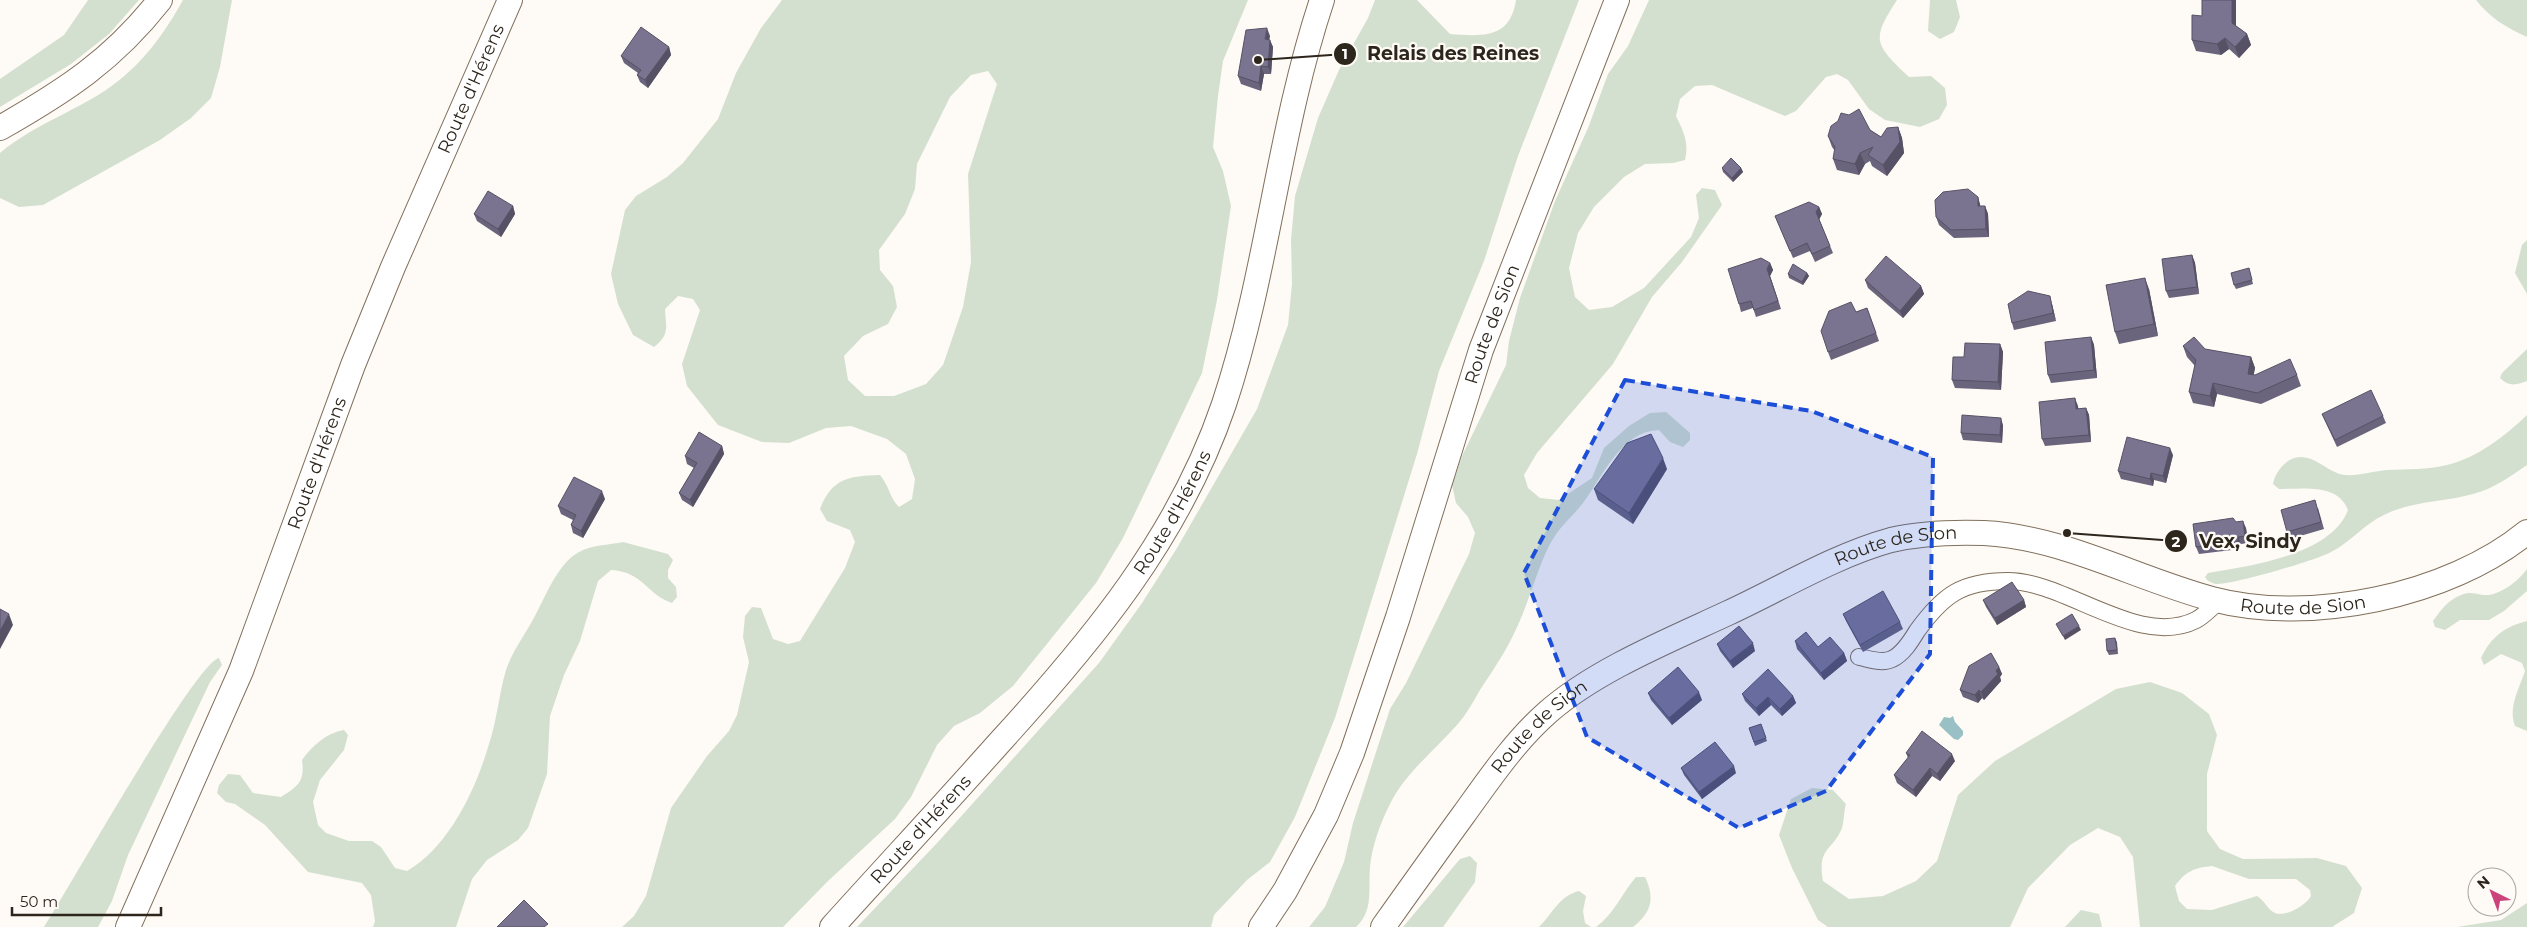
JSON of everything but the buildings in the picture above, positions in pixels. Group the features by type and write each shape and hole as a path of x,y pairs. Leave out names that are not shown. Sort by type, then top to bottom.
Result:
{"main road":[{"path":"0,128 94,69 130,34 160,0"},
{"name":"Route d'Hérens","path":"128,927 241,670 380,299 510,0"},
{"name":"Route d'Hérens","path":"832,927 1076,656 1133,582 1167,529 1187,492 1223,406 1251,310 1289,119 1322,0"},
{"name":"Route de Sion","path":"1261,927 1285,891 1326,815 1352,753 1398,617 1480,350 1618,0"},
{"name":"Route de Sion","path":"1383,927 1502,761 1548,711 1571,694 1609,671 1826,565 1898,539 1949,532 1988,533 2030,541 2084,555 2144,578 2219,601 2241,605 2312,608 2379,599 2445,578 2479,563 2504,549 2527,532"}],"street":[{"path":"1859,657 1877,662 1892,660 1900,653 1928,616 1944,599 1953,592 1977,582 2014,581 2040,585 2110,615 2152,625 2171,626 2188,624 2198,619 2219,601"}],"highlighted area":[{"path":"1625,380 1811,411 1933,457 1930,654 1826,791 1739,828 1587,737 1524,573"}],"green space":[{"path":"88,0 139,0 109,34 71,64 0,107 0,79 64,35"},
{"path":"183,0 232,0 220,67 211,98 191,118 160,140 43,205 19,207 0,198 0,153 38,127 106,90 130,71 159,38"},
{"path":"782,0 1248,0 1223,61 1218,96 1213,147 1223,171 1231,206 1217,300 1202,373 1123,538 1096,583 1013,686 980,713 954,726 937,745 911,797 895,819 828,881 783,927 622,927 634,916 646,896 671,808 707,756 729,731 737,715 749,662 743,637 745,616 752,607 761,608 773,639 788,644 800,641 845,568 855,542 850,530 827,521 820,509 830,491 836,485 859,476 880,475 899,507 912,499 915,479 906,454 887,439 851,426 826,428 789,443 762,442 718,425 687,386 682,364 700,310 693,299 678,296 665,309 665,334 663,339 654,347 633,335 618,304 611,274 625,210 636,196 667,177 683,163 718,119 736,73 761,28","holes":["988,71 997,84 968,174 971,262 963,307 943,365 926,384 894,396 865,396 848,380 844,356 863,336 888,324 897,307 893,286 880,270 879,250 905,214 915,189 917,164 950,97 971,75"]},
{"path":"1375,0 1417,0 1450,34 1483,35 1501,29 1508,22 1513,13 1516,0 1579,0 1518,156 1484,261 1439,371 1417,454 1335,718 1295,817 1270,862 1247,880 1214,915 1211,927 857,927 938,842 1099,663 1142,603 1177,548 1257,409 1288,325 1292,284 1291,240 1295,196 1318,118 1339,70 1368,18"},
{"path":"1649,0 1897,0 1880,33 1883,49 1909,77 1931,76 1945,88 1947,105 1939,119 1920,127 1885,120 1869,109 1848,80 1837,74 1826,77 1796,111 1785,116 1712,85 1695,86 1680,99 1676,116 1685,138 1685,160 1673,163 1645,164 1624,177 1594,207 1578,233 1569,268 1575,297 1589,310 1612,307 1644,288 1691,237 1699,218 1696,195 1702,188 1715,190 1722,205 1682,262 1652,297 1613,364 1537,453 1524,475 1528,488 1540,498 1559,500 1592,478 1604,448 1629,426 1650,413 1666,412 1690,433 1690,440 1683,447 1670,442 1659,430 1646,432 1634,438 1614,457 1583,503 1561,527 1550,544 1514,634 1466,713 1411,773 1395,794 1383,820 1371,859 1369,899 1366,914 1356,927 1309,927 1325,907 1344,862 1353,823 1390,709 1406,683 1469,554 1475,533 1468,517 1456,503 1452,485 1462,456 1506,365 1509,341 1520,298 1555,201 1588,128 1608,74 1628,46"},
{"path":"1930,0 1956,0 1960,17 1954,32 1940,39 1928,31"},
{"path":"2476,0 2527,0 2527,37 2499,22"},
{"path":"2527,240 2527,294 2515,273 2522,245"},
{"path":"2527,349 2527,381 2513,384 2503,381 2500,378 2502,373"},
{"path":"2527,415 2527,465 2495,486 2473,494 2394,510 2377,519 2331,552 2293,566 2226,583 2215,584 2205,577 2208,573 2245,567 2287,556 2325,538 2339,525 2348,510 2343,501 2336,495 2319,489 2279,489 2273,484 2279,470 2286,462 2300,457 2306,458 2345,475 2440,467 2458,462 2480,452"},
{"path":"623,542 668,554 673,560 668,570 668,578 676,587 677,597 672,603 657,595 638,579 622,572 611,570 598,581 580,641 564,675 550,716 547,774 528,828 518,840 487,860 472,879 456,927 373,927 375,921 371,895 362,883 308,872 265,825 235,804 226,802 217,793 219,785 228,774 240,775 253,793 281,797 299,783 303,767 302,760 310,750 325,737 344,730 348,735 344,750 320,780 313,802 318,825 326,833 349,841 372,841 381,847 395,868 407,871 436,847 448,832 468,798 477,779 492,735 509,662 560,570 579,552 594,547"},
{"path":"2527,569 2527,591 2504,611 2489,620 2460,620 2445,630 2435,627 2433,621 2452,600 2467,593 2490,595 2496,593 2514,583"},
{"path":"2527,621 2527,731 2515,726 2513,719 2515,698 2525,671 2522,663 2501,654 2484,665 2481,658 2489,644 2499,634 2512,626"},
{"path":"219,658 222,665 210,682 128,855 112,901 98,927 44,927 185,697 206,669"},
{"path":"2150,682 2182,693 2209,714 2217,735 2207,774 2207,831 2220,849 2243,859 2317,858 2346,866 2362,888 2354,913 2332,927 2140,927 2133,857 2120,837 2098,828 2070,845 2028,888 2010,927 1828,927 1818,920 1792,868 1779,835 1791,799 1812,788 1833,790 1846,804 1842,828 1826,851 1822,862 1823,881 1849,899 1883,896 1916,881 1937,861 1958,795 1995,761 2116,689","holes":["2212,866 2249,879 2296,879 2310,890 2311,896 2300,907 2283,914 2273,912 2257,896 2212,910 2187,909 2179,901 2175,886 2191,871"]},
{"path":"1470,856 1477,863 1475,882 1443,927 1403,927 1460,859"},
{"path":"1636,877 1645,877 1650,892 1650,904 1644,916 1633,927 1596,927 1613,910"},
{"path":"1579,891 1586,896 1583,911 1585,923 1591,927 1539,927 1561,901 1572,893"},
{"path":"2527,903 2527,927 2457,927 2501,920 2506,917 2517,917 2517,910"},
{"path":"2081,910 2099,914 2102,927 2065,927"}],"water":[{"path":"1953,716 1955,722 1963,731 1963,735 1958,740 1954,739 1939,725 1944,717 1950,718"}],"place":[{"name":"Relais des Reines","path":"1258,60"},
{"name":"Vex, Sindy","path":"2067,533"}]}
